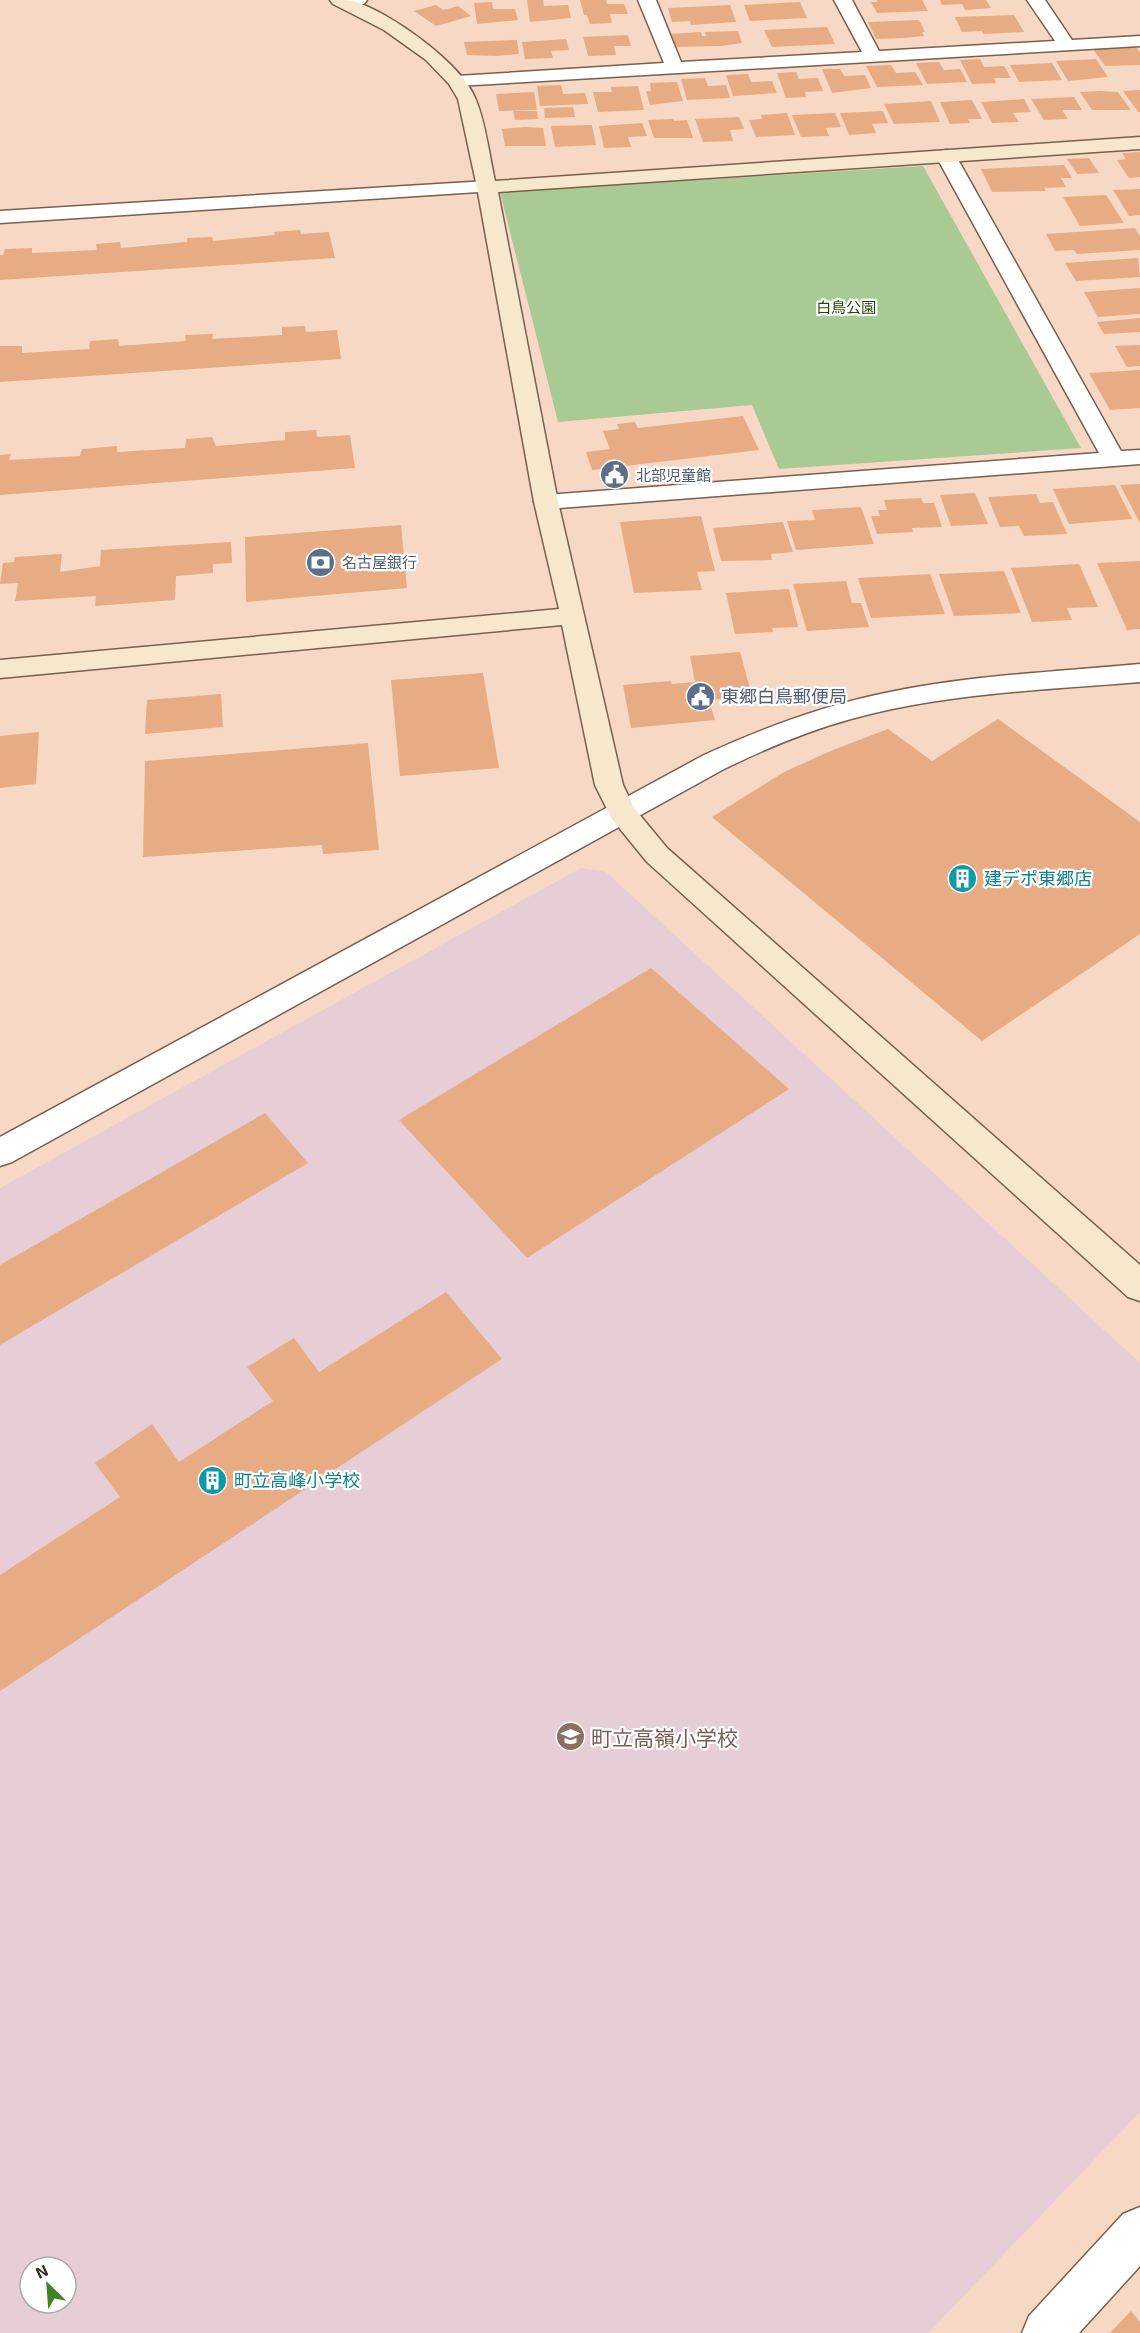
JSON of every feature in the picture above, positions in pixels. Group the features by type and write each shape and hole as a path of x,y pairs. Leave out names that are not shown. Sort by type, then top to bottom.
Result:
{"street":[{"path":"340,0 358,0"},
{"path":"340,0 390,26 432,56 457,81 467,99 487,187 546,502 609,785 622,812 637,833 666,863 1140,1286"},
{"path":"647,0 675,69"},
{"path":"843,0 873,56"},
{"path":"1036,0 1067,45"},
{"path":"457,81 1140,41"},
{"path":"0,217 1140,143"},
{"path":"946,156 1114,459"},
{"path":"546,502 1140,457"},
{"path":"0,669 573,616"},
{"path":"0,1153 714,762 764,739 852,710 942,692 1134,678"},
{"path":"1046,2333 1140,2231"}],"shaded area":[{"name":"町立高嶺小学校","path":"581,868 606,872 1140,1363 1140,2112 928,2333 0,2333 0,1188"}],"green space":[{"name":"白鳥公園","path":"923,166 1081,448 779,469 752,405 558,422 500,192"}],"building":[{"path":"527,0 543,0 544,6 568,5 571,18 530,22"},
{"path":"580,0 606,0 607,4 624,4 628,14 610,14 612,23 590,24 587,15 584,15"},
{"path":"877,0 922,0 928,11 877,13 871,2 877,2"},
{"path":"940,0 986,0 991,8 965,10 962,4 942,5"},
{"path":"492,2 493,9 515,9 518,20 477,24 474,3"},
{"path":"800,2 807,18 750,21 744,5"},
{"path":"436,5 443,10 458,6 471,16 436,26 414,11"},
{"path":"730,5 736,22 691,25 690,21 672,22 668,8"},
{"path":"1014,15 1024,32 983,34 982,31 962,32 955,17"},
{"path":"919,20 925,32 922,32 924,36 904,38 876,39 868,22"},
{"path":"827,27 835,44 772,47 764,30"},
{"path":"738,31 742,43 721,46 673,47 669,34 701,32 702,36 706,36 705,32"},
{"path":"628,35 631,46 614,46 616,55 588,56 583,37"},
{"path":"566,39 569,50 551,51 553,58 525,59 522,42"},
{"path":"517,40 519,54 496,56 467,55 464,42"},
{"path":"1136,47 1140,52 1140,65 1105,66 1093,49"},
{"path":"980,59 984,67 1004,66 1011,78 994,78 996,83 972,84 960,60"},
{"path":"1096,59 1108,77 1068,81 1056,61"},
{"path":"939,62 944,70 960,69 967,82 927,84 916,63"},
{"path":"1052,63 1062,80 1019,82 1010,65"},
{"path":"891,65 896,73 915,72 923,85 877,87 866,66"},
{"path":"822,69 840,69 844,76 865,75 871,88 832,93"},
{"path":"796,72 799,79 818,78 823,91 805,92 806,97 786,98 777,73"},
{"path":"748,74 751,82 772,81 777,93 733,96 726,75"},
{"path":"705,78 708,86 726,85 730,98 687,100 681,79"},
{"path":"677,82 683,101 650,105 646,91 651,91 650,83"},
{"path":"561,85 563,94 585,93 588,104 540,106 537,86"},
{"path":"638,86 644,110 598,112 593,92 612,92 611,87"},
{"path":"1140,90 1140,112 1138,112 1123,91"},
{"path":"534,92 537,110 499,111 496,94"},
{"path":"1080,92 1118,92 1131,110 1092,110"},
{"path":"1074,97 1082,110 1062,110 1068,119 1044,120 1031,99"},
{"path":"1024,99 1031,112 1013,113 1019,122 992,123 981,102"},
{"path":"972,100 982,119 968,119 970,123 950,124 940,102"},
{"path":"931,101 940,122 894,124 884,104"},
{"path":"573,107 575,117 545,118 544,108"},
{"path":"513,111 537,111 538,119 515,120"},
{"path":"883,111 888,123 872,124 876,133 849,135 840,113"},
{"path":"787,113 795,135 756,137 749,120 762,119 761,115"},
{"path":"835,113 841,127 826,128 829,136 801,137 792,115"},
{"path":"739,117 744,129 730,130 733,141 703,142 695,119"},
{"path":"673,119 674,121 687,120 693,138 654,138 648,120"},
{"path":"642,123 647,136 628,137 631,147 604,148 599,126"},
{"path":"592,125 596,145 555,147 551,126"},
{"path":"543,128 546,146 505,146 502,129"},
{"path":"1140,152 1140,177 1129,178 1117,160 1126,159 1122,153"},
{"path":"1089,158 1099,173 1077,174 1067,159"},
{"path":"1064,165 1072,178 1061,178 1066,187 1044,188 1046,191 992,192 981,169"},
{"path":"1140,189 1140,215 1129,216 1113,190"},
{"path":"1106,195 1124,223 1080,226 1063,197"},
{"path":"1135,228 1140,236 1140,250 1077,254 1074,250 1055,251 1046,234"},
{"path":"300,230 301,234 329,232 335,258 0,280 0,255 3,255 5,249 32,248 32,253 97,250 96,244 120,242 121,248 187,242 187,238 212,237 213,241 275,235 274,232"},
{"path":"1138,258 1140,277 1076,281 1065,263"},
{"path":"1140,288 1140,314 1098,317 1084,292"},
{"path":"1140,318 1140,332 1104,334 1097,322"},
{"path":"305,326 306,332 337,330 341,359 0,382 0,346 22,346 22,353 89,349 90,341 118,339 119,346 186,341 185,335 213,334 212,339 282,335 282,327"},
{"path":"1140,345 1140,366 1127,367 1115,346"},
{"path":"1140,370 1140,408 1110,410 1089,373"},
{"path":"743,416 759,450 592,470 586,452 610,449 603,431 619,429 617,424 635,422 638,428"},
{"path":"316,430 317,437 350,435 355,468 0,495 0,455 11,454 9,460 80,456 82,449 117,446 117,452 185,448 186,439 212,437 216,446 285,440 285,432"},
{"path":"1140,484 1140,523 1120,485"},
{"path":"1115,485 1132,519 1069,524 1053,489"},
{"path":"975,493 988,524 951,526 940,495"},
{"path":"1036,494 1040,503 1053,502 1067,534 1024,536 1019,526 1000,527 988,497"},
{"path":"921,498 923,503 934,503 942,527 912,528 913,532 877,534 871,516 880,516 878,510 887,510 884,500"},
{"path":"861,507 874,544 796,550 787,521 815,520 812,510"},
{"path":"701,516 715,571 697,572 702,590 634,593 620,522"},
{"path":"783,522 793,552 771,554 772,560 721,561 713,528"},
{"path":"401,525 407,588 246,602 245,537"},
{"path":"231,542 232,563 213,564 213,573 176,576 175,600 95,606 96,596 15,601 18,583 0,584 3,563 14,562 15,557 62,554 60,572 100,566 101,550"},
{"path":"1140,561 1140,629 1127,630 1097,563"},
{"path":"1079,564 1098,607 1067,608 1072,620 1032,622 1011,568"},
{"path":"1004,571 1021,613 954,616 939,574"},
{"path":"930,574 945,614 871,618 858,578"},
{"path":"846,581 852,603 861,603 869,627 807,631 793,584"},
{"path":"789,589 798,627 772,628 773,632 735,634 726,593"},
{"path":"740,652 752,696 709,700 715,720 631,728 623,685 671,681 672,684 695,682 690,656"},
{"path":"483,673 499,768 400,776 391,680"},
{"path":"221,694 223,727 145,734 147,700"},
{"name":"建デポ東郷店","path":"998,719 1140,822 1140,934 982,1041 712,817 784,772 888,729 932,761"},
{"path":"39,732 36,784 0,788 0,736"},
{"path":"368,743 379,850 323,854 322,845 143,857 145,761"},
{"path":"651,968 789,1089 527,1258 399,1120"},
{"path":"265,1113 308,1163 0,1345 0,1265"},
{"name":"町立高峰小学校","path":"446,1292 502,1359 0,1691 0,1575 120,1497 95,1463 152,1424 179,1462 273,1401 247,1367 294,1338 319,1372"},
{"path":"1131,2311 1140,2322 1140,2333 1110,2333"}],"place":[{"name":"北部児童館","path":"615,475"},
{"name":"名古屋銀行","path":"321,562"},
{"name":"東郷白鳥郵便局","path":"700,696"},
{"name":"建デポ東郷店","path":"963,878"},
{"name":"町立高峰小学校","path":"213,1480"},
{"name":"町立高嶺小学校","path":"570,1737"}]}
